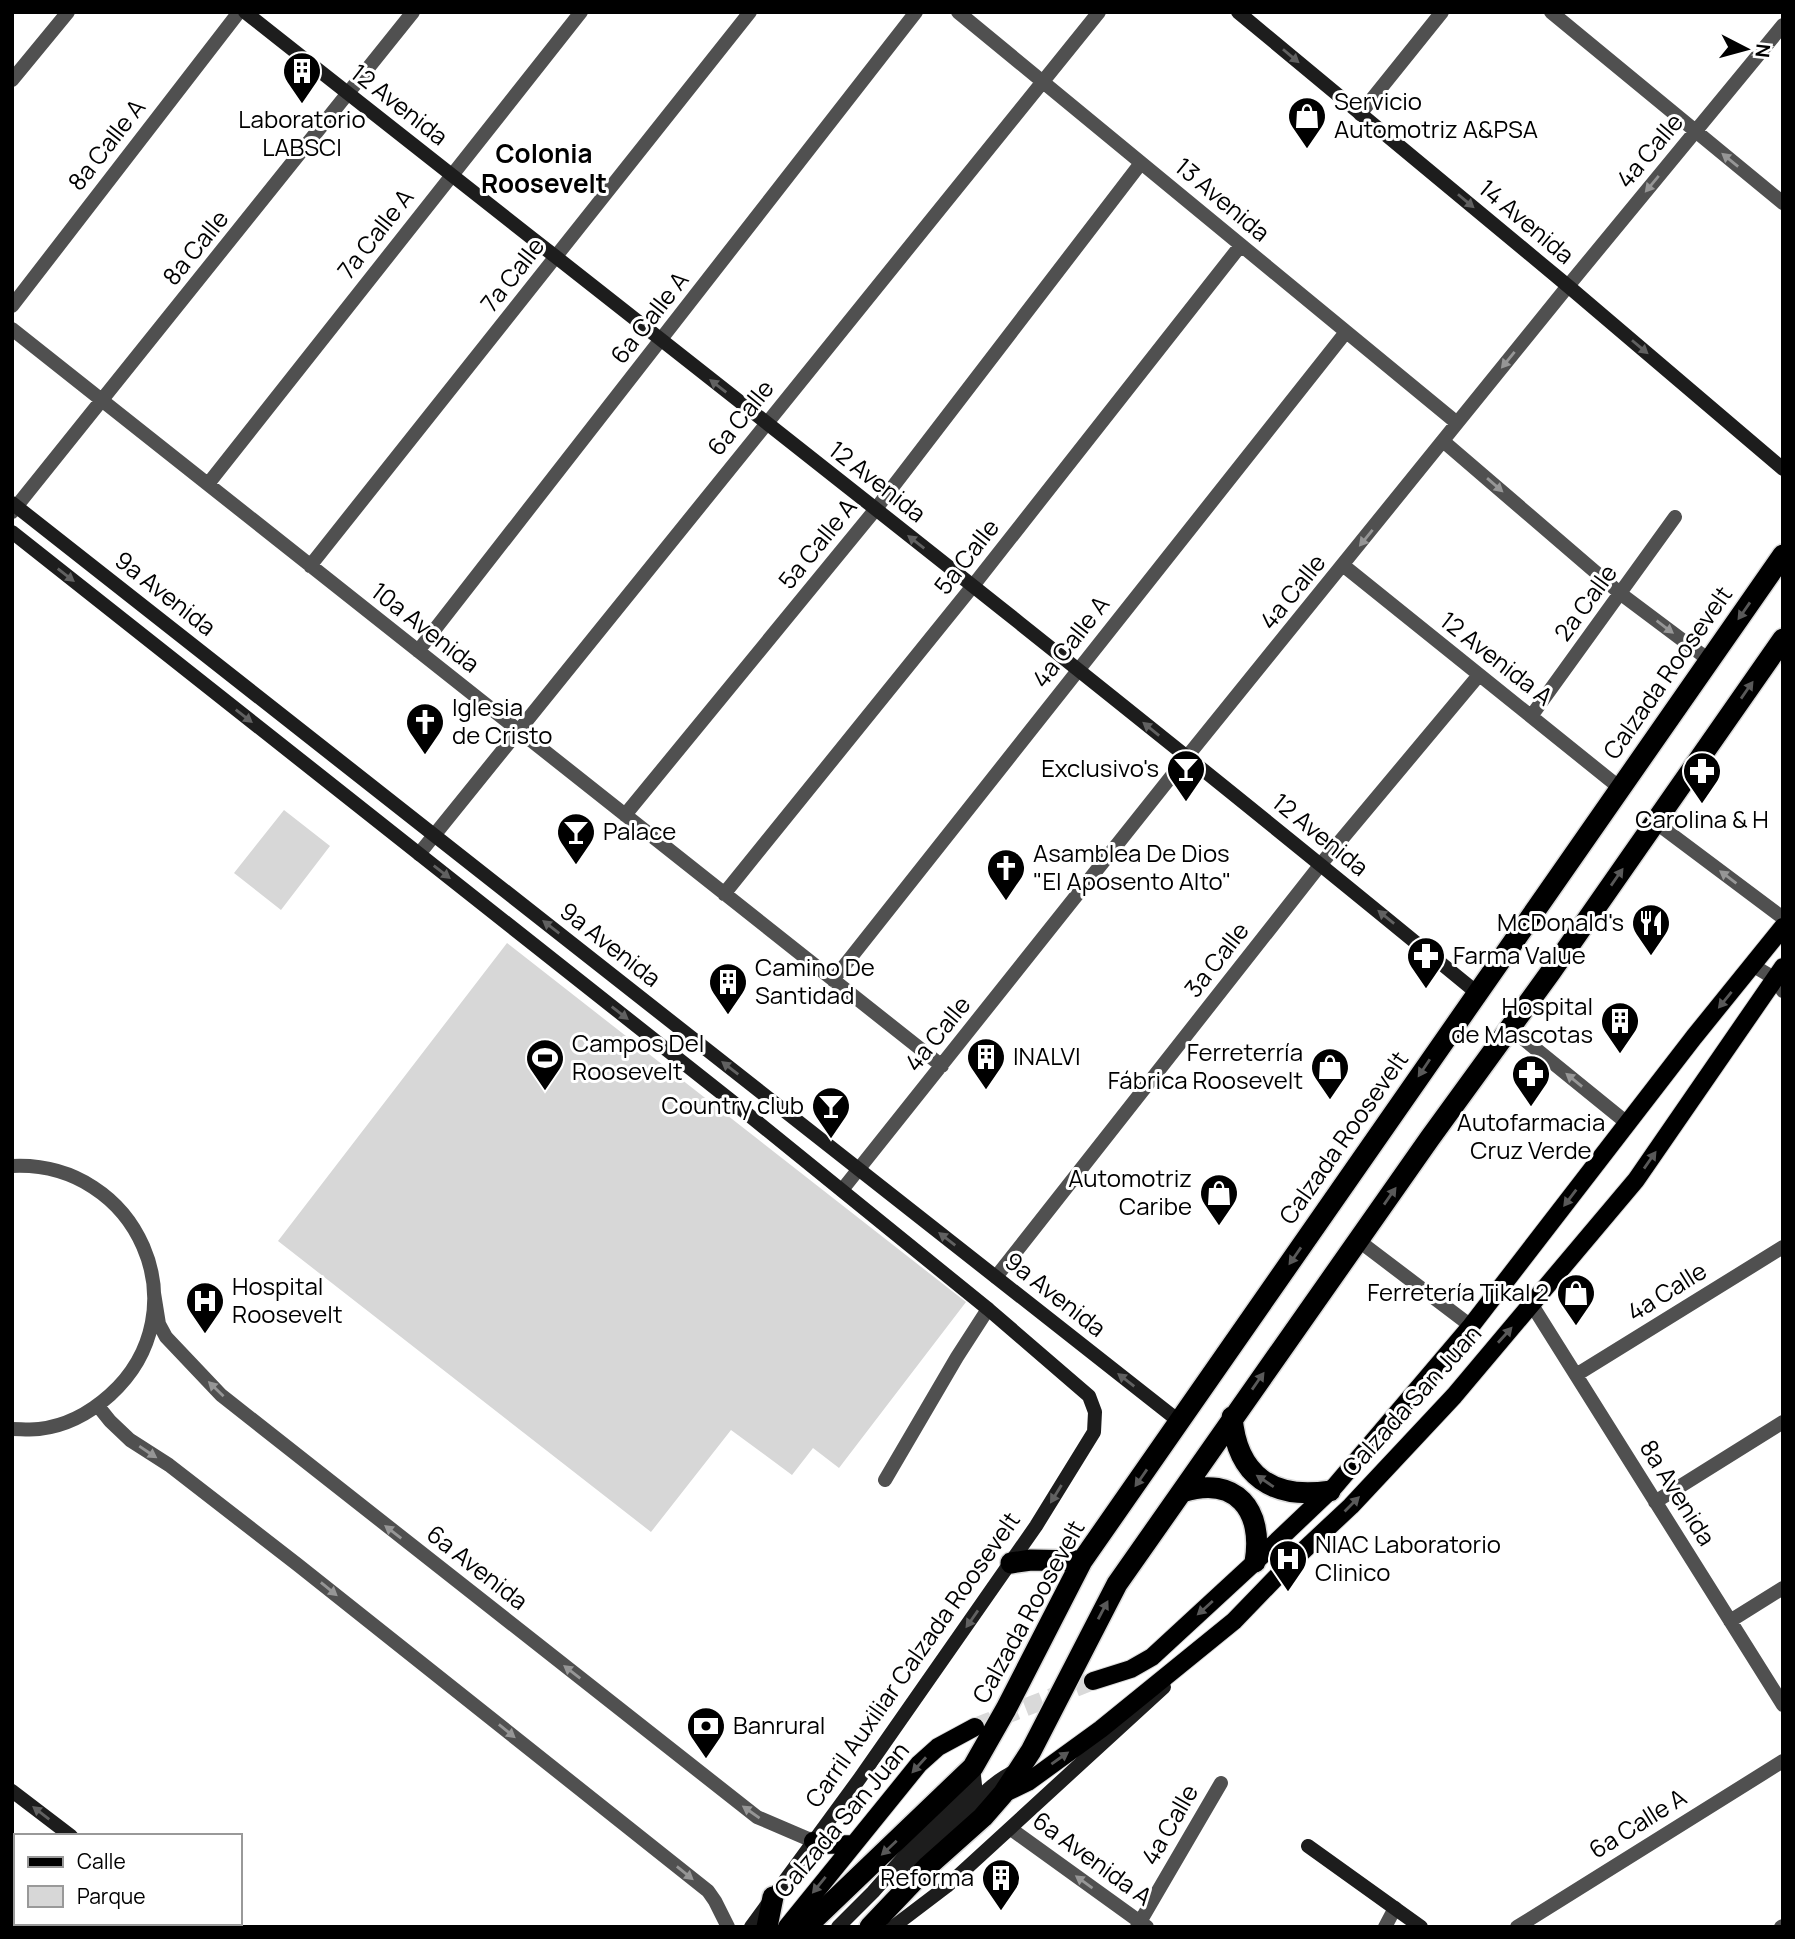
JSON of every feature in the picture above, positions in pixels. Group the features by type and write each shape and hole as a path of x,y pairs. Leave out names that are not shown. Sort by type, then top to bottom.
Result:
{"highway":[{"name":"Calzada Roosevelt","path":"806,1927 974,1767 1082,1562 1476,992 1783,555"},
{"path":"870,1927 928,1866 983,1817 1003,1794 1031,1751 1117,1584 1232,1417 1783,639"},
{"path":"1232,1417 1237,1447 1253,1473 1270,1485 1289,1493 1330,1491"},
{"path":"1182,1492 1199,1487 1218,1488 1235,1495 1249,1508 1257,1525 1255,1562"},
{"path":"1011,1563 1031,1560 1082,1562"},
{"path":"766,1927 773,1897"}],"main road":[{"name":"12 Avenida","path":"245,12 1078,670 1476,992"},
{"name":"14 Avenida","path":"1238,12 1783,469"},
{"name":"9a Avenida","path":"14,507 1180,1422"},
{"name":"9a Avenida","path":"12,532 842,1190 1086,1392 1095,1412"},
{"name":"Calzada San Juan","path":"1093,1681 1132,1669 1152,1657 1330,1491 1471,1326 1627,1123 1783,927"},
{"name":"Calzada San Juan","path":"1003,1794 1028,1782 1101,1729 1234,1621 1351,1506 1454,1396 1636,1180 1780,979"},
{"name":"Carril Auxiliar Calzada Roosevelt","path":"751,1927 1011,1563 1090,1440 1096,1426 1095,1412"},
{"path":"893,1927 947,1886 1011,1829 1234,1621"},
{"name":"Calzada San Juan","path":"787,1927 852,1844 929,1754 950,1739 975,1727"},
{"name":"Calzada Roosevelt","path":"873,1892 919,1840 975,1786 974,1767"},
{"path":"838,1927 873,1892 928,1847 988,1788 1002,1777 1019,1770"},
{"path":"12,1791 68,1834"},
{"path":"813,1841 825,1845 852,1844"},
{"path":"1308,1846 1421,1927"}],"street":[{"path":"12,80 68,12"},
{"name":"8a Calle A","path":"12,306 239,12"},
{"name":"8a Calle","path":"14,507 413,12"},
{"name":"7a Calle A","path":"208,484 581,12"},
{"name":"7a Calle","path":"310,566 750,12"},
{"name":"6a Calle A","path":"418,652 916,12"},
{"name":"13 Avenida","path":"958,12 1457,423"},
{"name":"6a Calle","path":"419,854 1100,12"},
{"path":"1360,114 1442,12"},
{"path":"1551,12 1783,203"},
{"name":"4a Calle","path":"842,1190 1186,758 1783,25"},
{"name":"5a Calle A","path":"625,815 875,510 1141,163"},
{"name":"5a Calle","path":"724,894 972,587 1241,246"},
{"name":"10a Avenida","path":"12,329 942,1066"},
{"name":"4a Calle A","path":"833,981 1346,332"},
{"path":"1443,441 1622,594 1709,660"},
{"name":"2a Calle","path":"1532,715 1622,594 1675,517"},
{"name":"12 Avenida A","path":"1343,566 1620,788"},
{"name":"3a Calle","path":"996,1277 1321,864 1479,675"},
{"path":"1655,822 1783,918"},
{"path":"1752,965 1780,979"},
{"path":"1510,1028 1627,1123"},
{"path":"12,1166 32,1165 63,1171 102,1192 123,1212 140,1237 150,1264 154,1293 151,1326 140,1357 122,1384 98,1406 69,1421 39,1429 12,1429"},
{"path":"1359,1241 1471,1326"},
{"name":"4a Calle","path":"1576,1376 1783,1247"},
{"name":"6a Avenida","path":"154,1293 159,1324 166,1337 222,1395 748,1810 771,1824 813,1841"},
{"name":"8a Avenida","path":"1532,1305 1783,1705"},
{"path":"885,1480 988,1309"},
{"path":"98,1406 130,1440 169,1465 298,1565 708,1891 728,1927"},
{"path":"1655,1502 1783,1422"},
{"path":"1730,1621 1783,1588"},
{"name":"6a Calle A","path":"1517,1927 1783,1761"},
{"name":"4a Calle","path":"1141,1925 1221,1783"},
{"name":"6a Avenida A","path":"1011,1829 1141,1925"},
{"path":"1385,1927 1395,1908"}],"green space":[{"path":"284,810 330,846 281,910 234,873"},
{"name":"Campos Del Roosevelt","path":"507,943 966,1302 839,1468 813,1448 792,1475 731,1430 651,1532 278,1241"}],"tunnel":[{"path":"975,1727 1093,1681"}],"place":[{"name":"Laboratorio LABSCI","path":"302,105"},
{"name":"Servicio Automotriz A&PSA","path":"1307,150"},
{"name":"Iglesia de Cristo","path":"425,756"},
{"name":"Exclusivo's","path":"1186,803"},
{"name":"Carolina & H","path":"1702,805"},
{"name":"Palace","path":"576,866"},
{"name":"Asamblea De Dios \"El Aposento Alto\"","path":"1006,902"},
{"name":"McDonald's","path":"1651,957"},
{"name":"Farma Value","path":"1426,990"},
{"name":"Camino De Santidad","path":"728,1016"},
{"name":"Hospital de Mascotas","path":"1620,1055"},
{"name":"INALVI","path":"986,1091"},
{"name":"Campos Del Roosevelt","path":"545,1092"},
{"name":"Ferreterría Fábrica Roosevelt","path":"1330,1101"},
{"name":"Autofarmacia Cruz Verde","path":"1531,1108"},
{"name":"Country club","path":"831,1140"},
{"name":"Automotriz Caribe","path":"1219,1227"},
{"name":"Ferretería Tikal 2","path":"1576,1327"},
{"name":"Hospital Roosevelt","path":"205,1335"},
{"name":"NIAC Laboratorio Clinico","path":"1288,1593"},
{"name":"Banrural","path":"706,1760"},
{"name":"Reforma","path":"1001,1912"}],"district":[{"name":"Colonia Roosevelt","path":"544,169"}]}
